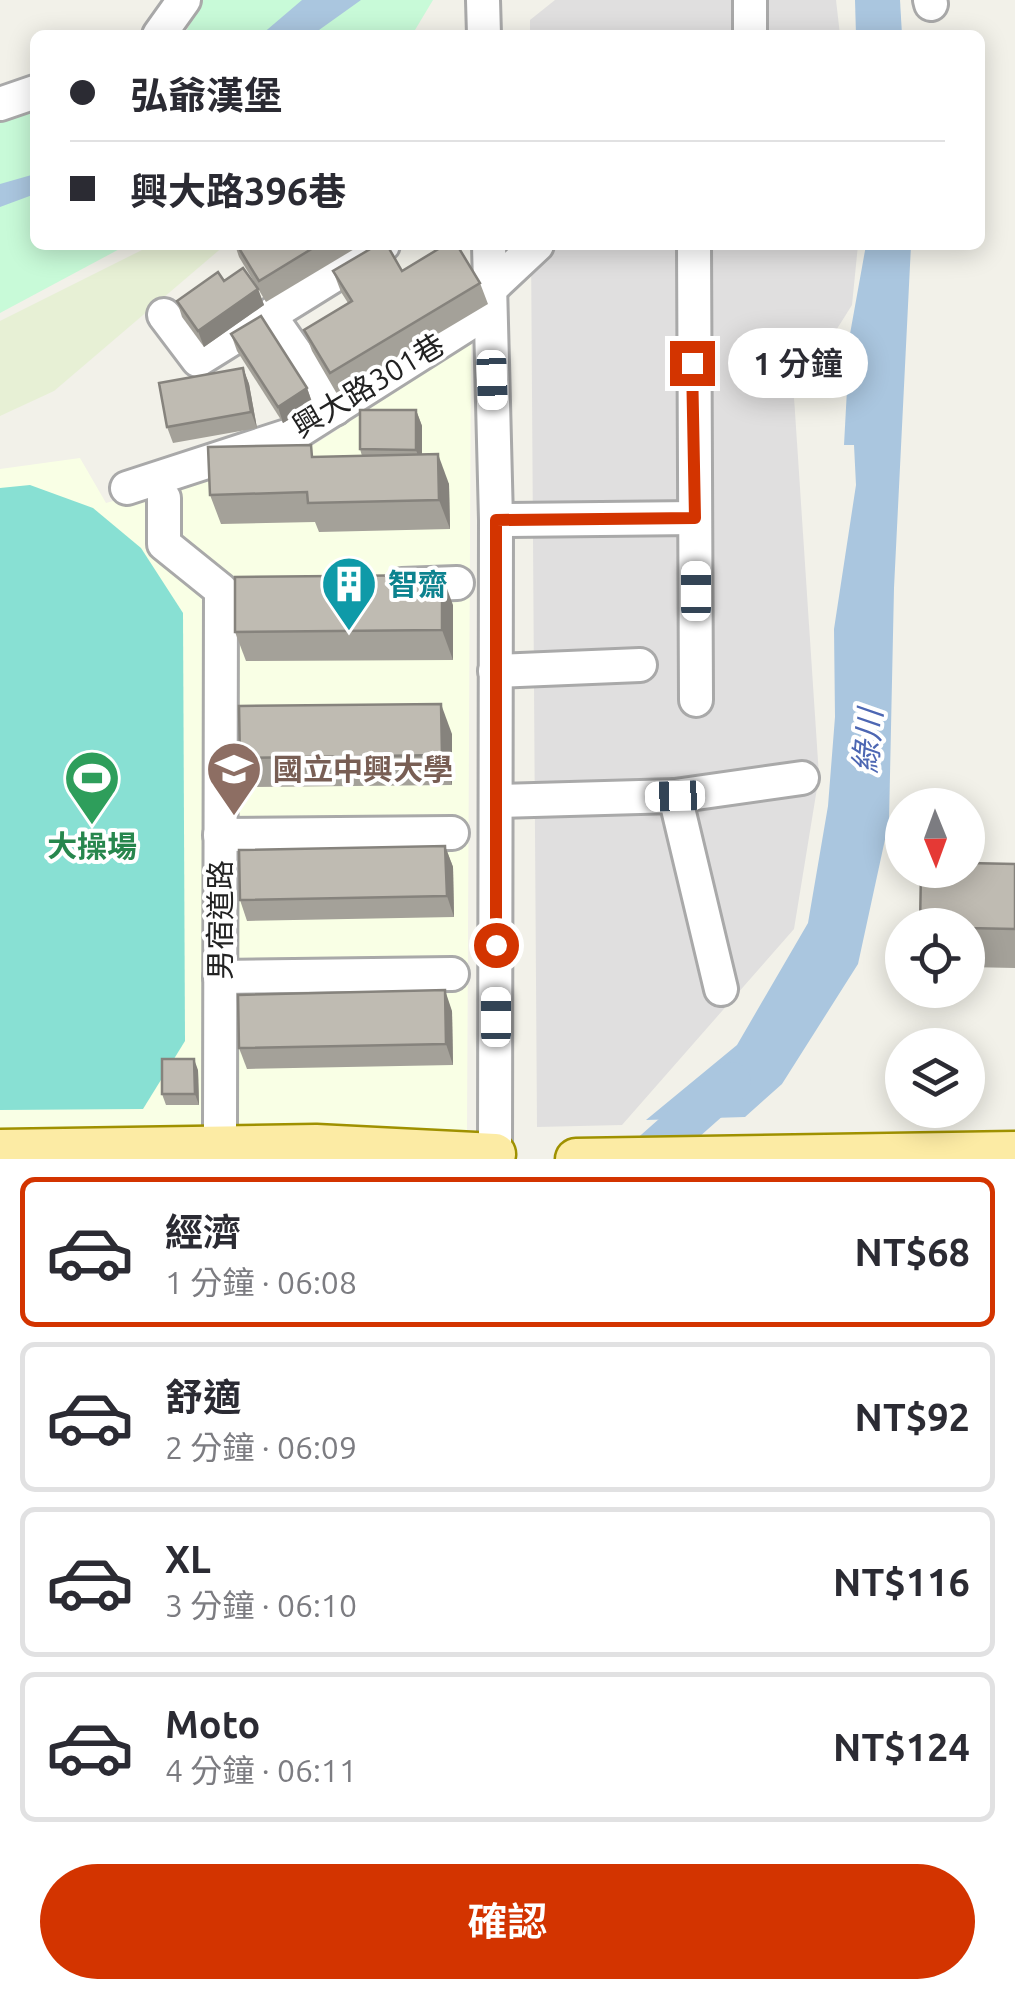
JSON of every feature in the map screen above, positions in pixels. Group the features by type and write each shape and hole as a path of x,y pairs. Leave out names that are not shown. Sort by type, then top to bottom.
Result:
{"main road":[{"path":"0,1150 316,1145 497,1157"},
{"path":"576,1159 1015,1152"},
{"path":"441,1159 497,1157"}],"street":[{"path":"163,30 184,0"},
{"path":"483,0 484,30"},
{"path":"750,0 750,30"},
{"path":"0,104 30,94"},
{"path":"164,315 198,360 375,250"},
{"path":"0,1134 419,1130 451,1134 497,1157 496,520 489,250"},
{"name":"興大路301巷","path":"127,488 296,433 490,300 533,250"},
{"path":"694,250 696,700"},
{"path":"270,316 335,408"},
{"path":"164,498 164,544 221,590 260,589"},
{"path":"496,520 695,518"},
{"path":"379,585 458,583"},
{"name":"男宿道路","path":"220,1130 221,590"},
{"path":"495,671 640,665"},
{"path":"221,712 259,712"},
{"path":"498,802 675,796 802,778"},
{"path":"675,796 721,989"},
{"path":"220,835 452,833"},
{"path":"220,977 452,974"}],"shaded area":[{"path":"555,0 836,0 839,30 530,30 530,20"},
{"path":"142,250 219,250 54,391 0,416 0,321"},
{"path":"531,250 858,250 852,305 794,397 819,776 794,929 622,1125 537,1127"},
{"name":"國立中興大學","path":"471,343 467,1133 0,1139 0,469 80,458 106,503 309,448"},
{"name":"大操場","path":"30,485 93,508 141,548 183,613 185,1041 143,1109 0,1110 0,488"}],"green space":[{"path":"203,0 433,0 415,30 187,30"},
{"path":"30,106 30,250 118,250 0,313 0,115"}],"water":[{"path":"302,0 361,0 319,30 267,30"},
{"path":"855,0 900,0 902,30 856,30"},
{"path":"30,175 30,196 0,207 0,184"},
{"path":"865,250 911,250 894,588 890,788 885,788 885,839 858,964 782,1084 745,1117 646,1120 737,1045 808,923 828,806 835,717 834,629 856,485 854,445 844,445 850,334"}],"building":[{"path":"240,250 310,250 259,281"},
{"path":"369,250 390,250 402,271 437,250 460,250 480,283 330,373 304,330 352,301 333,271"},
{"path":"243,268 258,289 198,331 177,301 218,272 224,281"},
{"path":"261,316 307,388 278,407 231,334"},
{"path":"243,368 251,412 167,427 159,383"},
{"path":"360,410 416,410 416,450 360,449"},
{"path":"311,445 312,457 438,454 439,500 308,503 307,492 210,495 208,447"},
{"path":"442,575 442,630 235,632 235,577"},
{"path":"441,704 442,755 240,758 239,706"},
{"path":"445,846 447,896 240,900 239,850"},
{"path":"985,863 1015,864 1015,929 985,928 985,908 920,908 921,888 985,888"},
{"path":"445,990 446,1044 239,1048 238,995"},
{"path":"162,1059 194,1059 195,1094 162,1094"}],"waterway":[{"name":"綠川","path":"644,1159 731,1082"}],"place":[{"name":"智齋","path":"349,633"},
{"name":"國立中興大學","path":"234,818"},
{"name":"大操場","path":"92,827"}],"route":[{"path":"496,945 496,520 695,518 692,363"}]}
